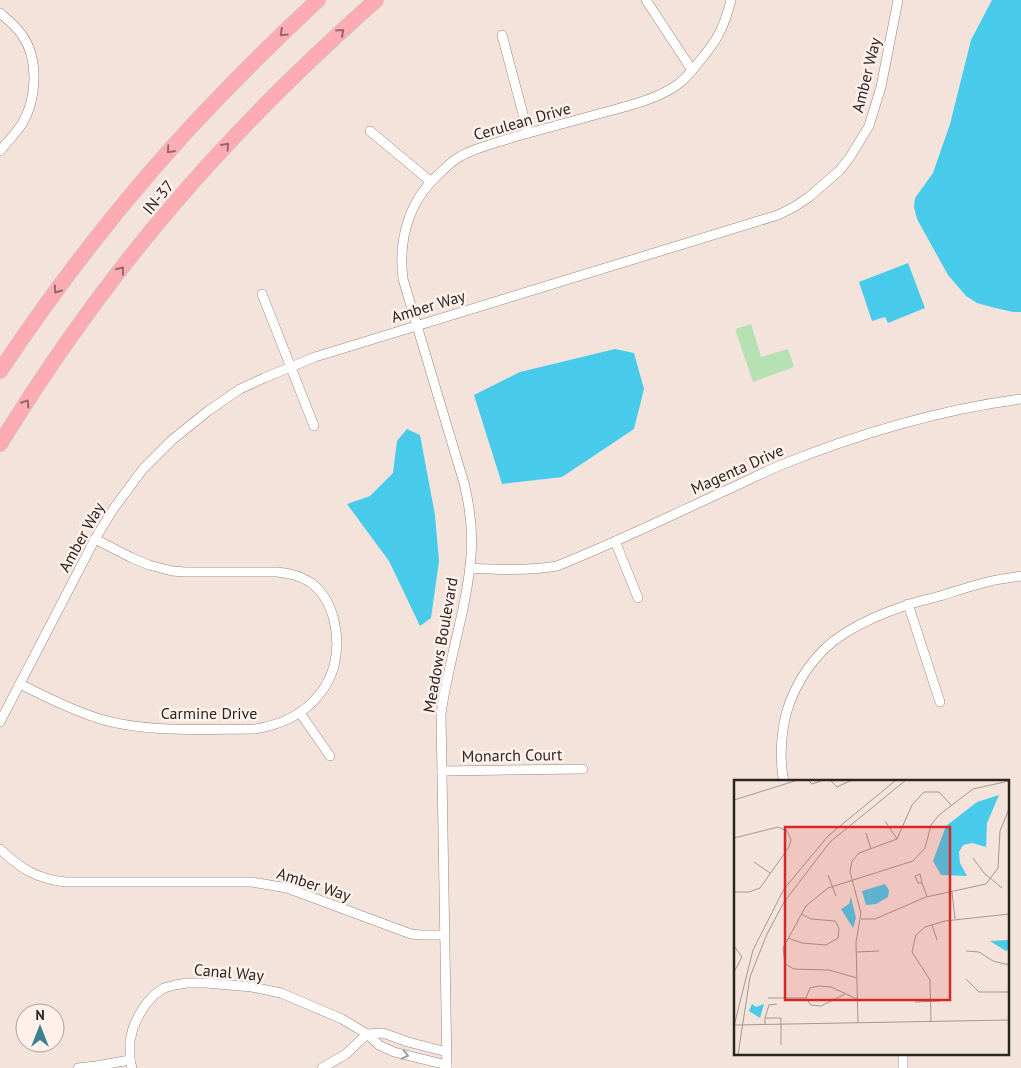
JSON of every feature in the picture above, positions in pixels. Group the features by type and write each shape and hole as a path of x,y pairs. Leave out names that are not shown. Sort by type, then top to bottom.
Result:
{"highway":[{"name":"IN-37","path":"0,370 63,281 141,183 222,94 318,0"},
{"name":"IN-37","path":"0,444 34,391 92,308 168,212 278,91 376,0"}],"street":[{"path":"646,0 692,70"},
{"name":"Cerulean Drive","path":"417,325 403,279 403,239 419,196 430,181 458,157 471,151 528,133 630,106 654,97 678,84 712,47 724,24 731,0"},
{"name":"Amber Way","path":"0,722 114,508 144,469 172,440 208,411 240,389 315,357 778,214 794,207 809,197 840,170 869,126 881,87 898,0"},
{"path":"0,13 23,36 30,51 34,76 33,100 22,124 0,151"},
{"path":"502,35 528,133"},
{"path":"370,131 430,181"},
{"path":"262,294 314,426"},
{"name":"Meadows Boulevard","path":"417,325 464,484 469,504 471,529 468,582 441,714 447,1067"},
{"name":"Magenta Drive","path":"470,568 539,570 557,566 780,466 830,446 874,431 926,417 989,404 1021,400"},
{"name":"Carmine Drive","path":"20,684 69,708 102,719 135,726 255,729 285,722 300,713 317,698 326,685 333,668 336,652 335,625 326,600 311,583 284,572 172,571 132,558 96,539"},
{"path":"614,541 638,598"},
{"path":"784,780 781,742 784,722 792,696 808,667 826,648 844,633 869,620 908,604 988,582 1021,576"},
{"path":"908,604 940,702"},
{"path":"300,713 330,756"},
{"name":"Monarch Court","path":"442,771 583,768"},
{"name":"Amber Way","path":"0,849 22,868 38,876 55,881 252,882 269,884 287,888 411,934 445,935"},
{"name":"Canal Way","path":"78,1068 131,1064 130,1041 138,1015 154,995 164,988 187,983 229,984 281,993 342,1019 368,1034 379,1045 394,1052 447,1067"},
{"name":"Canal Way","path":"368,1034 384,1033 408,1042 447,1052"},
{"path":"322,1068 346,1054 368,1034"}],"green space":[{"path":"751,324 761,357 788,349 794,367 753,382 735,329"}],"water":[{"path":"992,0 1021,0 1021,312 1013,312 977,303 966,296 948,275 917,219 914,207 915,198 933,173 950,124 971,40"},
{"path":"908,263 925,308 888,323 885,317 872,321 859,282"},
{"path":"615,349 634,353 644,389 634,429 562,477 502,484 474,395 520,372"},
{"path":"407,429 420,435 435,515 439,561 431,618 420,626 389,561 347,504 370,496 393,473 397,441"}]}
